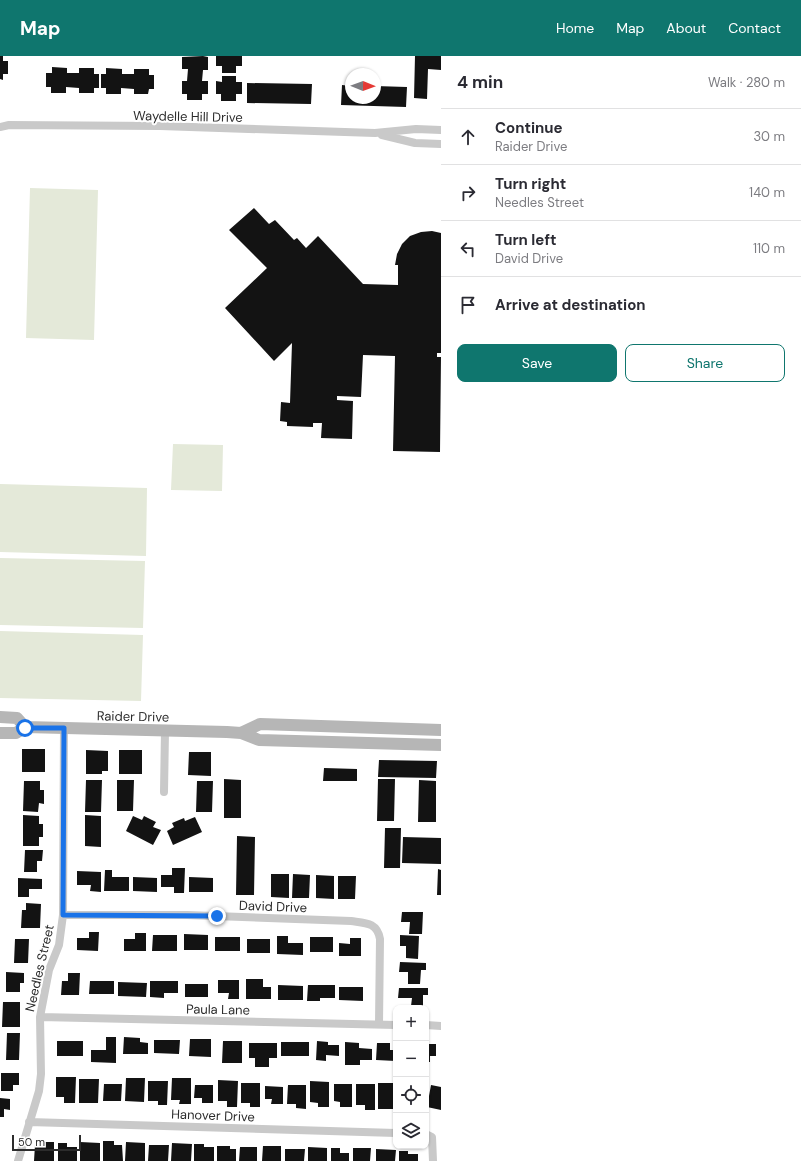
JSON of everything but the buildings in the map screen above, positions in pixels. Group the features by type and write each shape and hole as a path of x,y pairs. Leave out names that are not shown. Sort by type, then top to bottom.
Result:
{"main road":[{"path":"0,717 17,718 25,728"},
{"name":"Raider Drive","path":"241,732 260,724 441,730"},
{"name":"Raider Drive","path":"0,733 16,734 25,728 241,732 260,740 441,744"},
{"path":"414,729 414,744"}],"street":[{"name":"Waydelle Hill Drive","path":"0,127 9,125 160,126 375,133 416,129 441,130"},
{"name":"Waydelle Hill Drive","path":"375,133 415,143 441,144"},
{"name":"Needles Street","path":"18,1161 39,1091 41,1074 40,1017 49,970 59,945 63,915 64,728"},
{"path":"164,792 165,731"},
{"name":"David Drive","path":"63,915 187,916 351,921 370,923 376,928 379,936 379,1024"},
{"name":"Paula Lane","path":"40,1017 393,1025"},
{"path":"429,1025 441,1026"},
{"name":"Hanover Drive","path":"29,1122 393,1133"},
{"path":"429,1136 432,1137 433,1142 433,1161"}],"green space":[{"path":"30,188 98,190 94,340 26,338"},
{"path":"173,444 223,445 222,491 171,490"},
{"path":"0,484 147,488 146,556 0,552"},
{"path":"0,558 145,561 143,628 0,625"},
{"path":"0,631 143,635 141,701 0,698"}],"route":[{"path":"25,728 64,728 63,915 217,916"}]}
